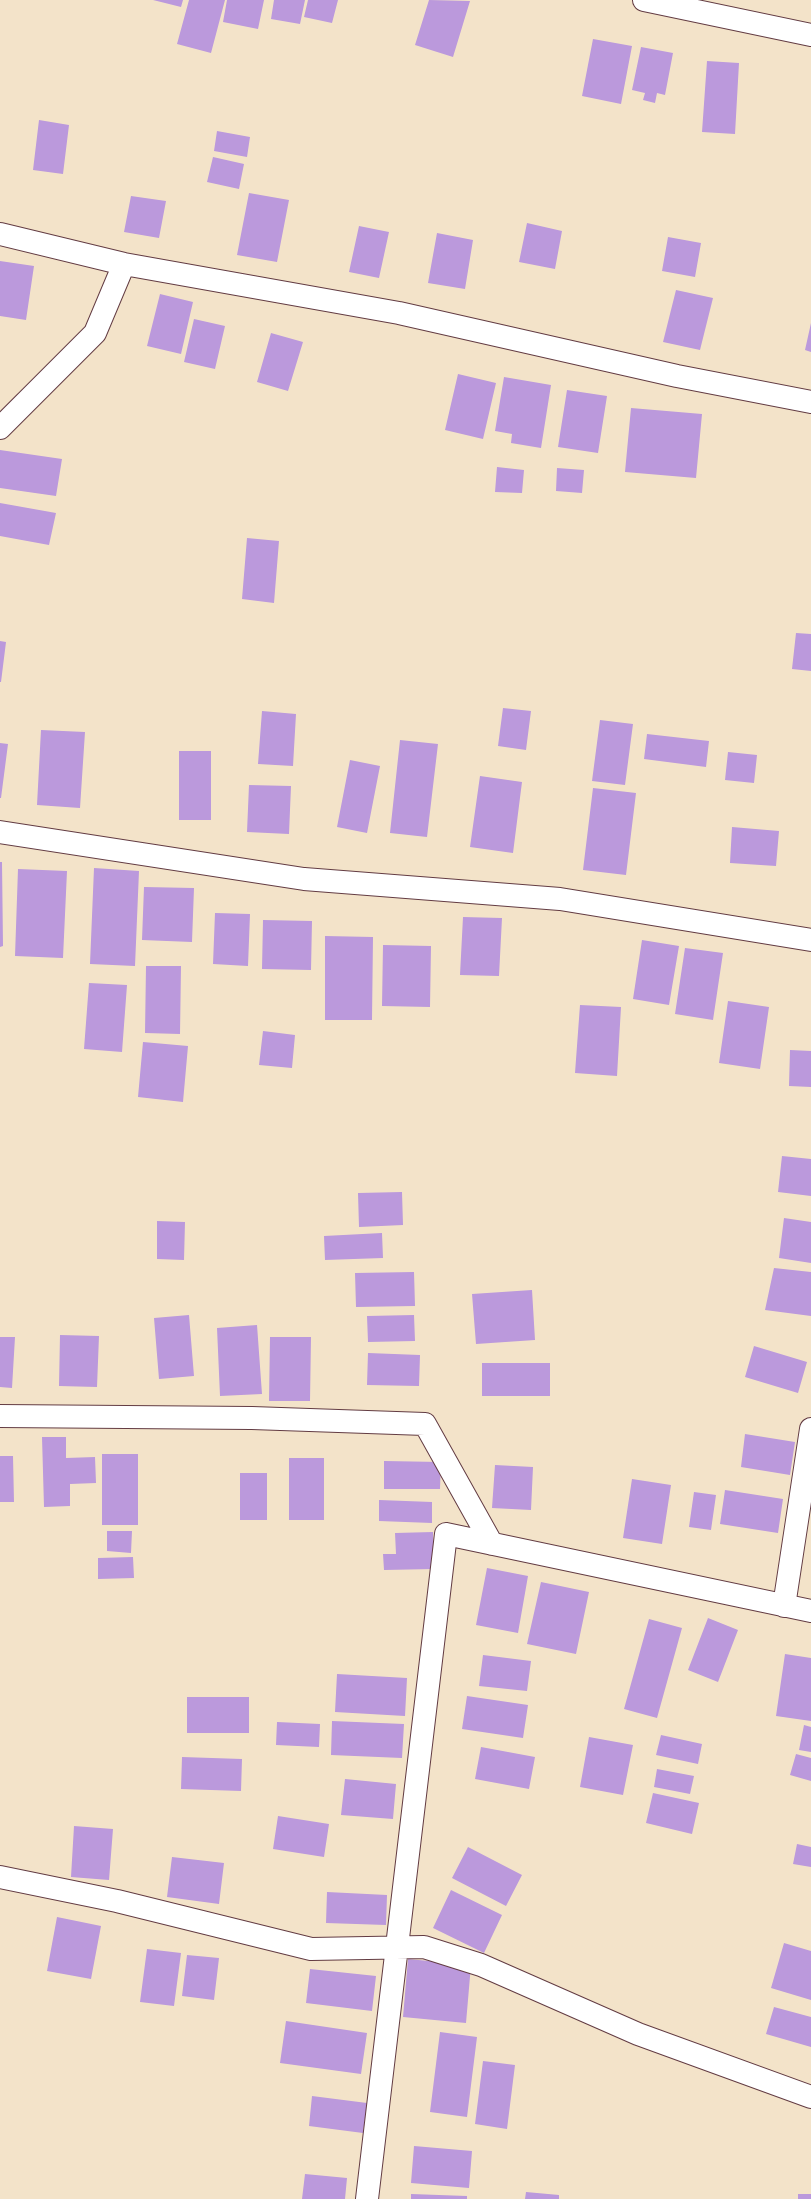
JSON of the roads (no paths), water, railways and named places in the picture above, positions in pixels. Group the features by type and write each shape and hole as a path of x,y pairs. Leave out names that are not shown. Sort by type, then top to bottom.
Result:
{"street":[{"path":"644,0 811,35"},
{"path":"0,234 124,264 399,313 677,376 811,402"},
{"path":"0,428 95,333 124,264"},
{"path":"0,832 304,879 560,899 811,940"},
{"path":"0,1416 252,1418 426,1424 492,1544"},
{"path":"784,1606 811,1429"},
{"path":"368,2199 446,1534 811,1611"},
{"path":"0,1877 117,1901 311,1949 424,1947 481,1965 638,2034 811,2097"}]}
